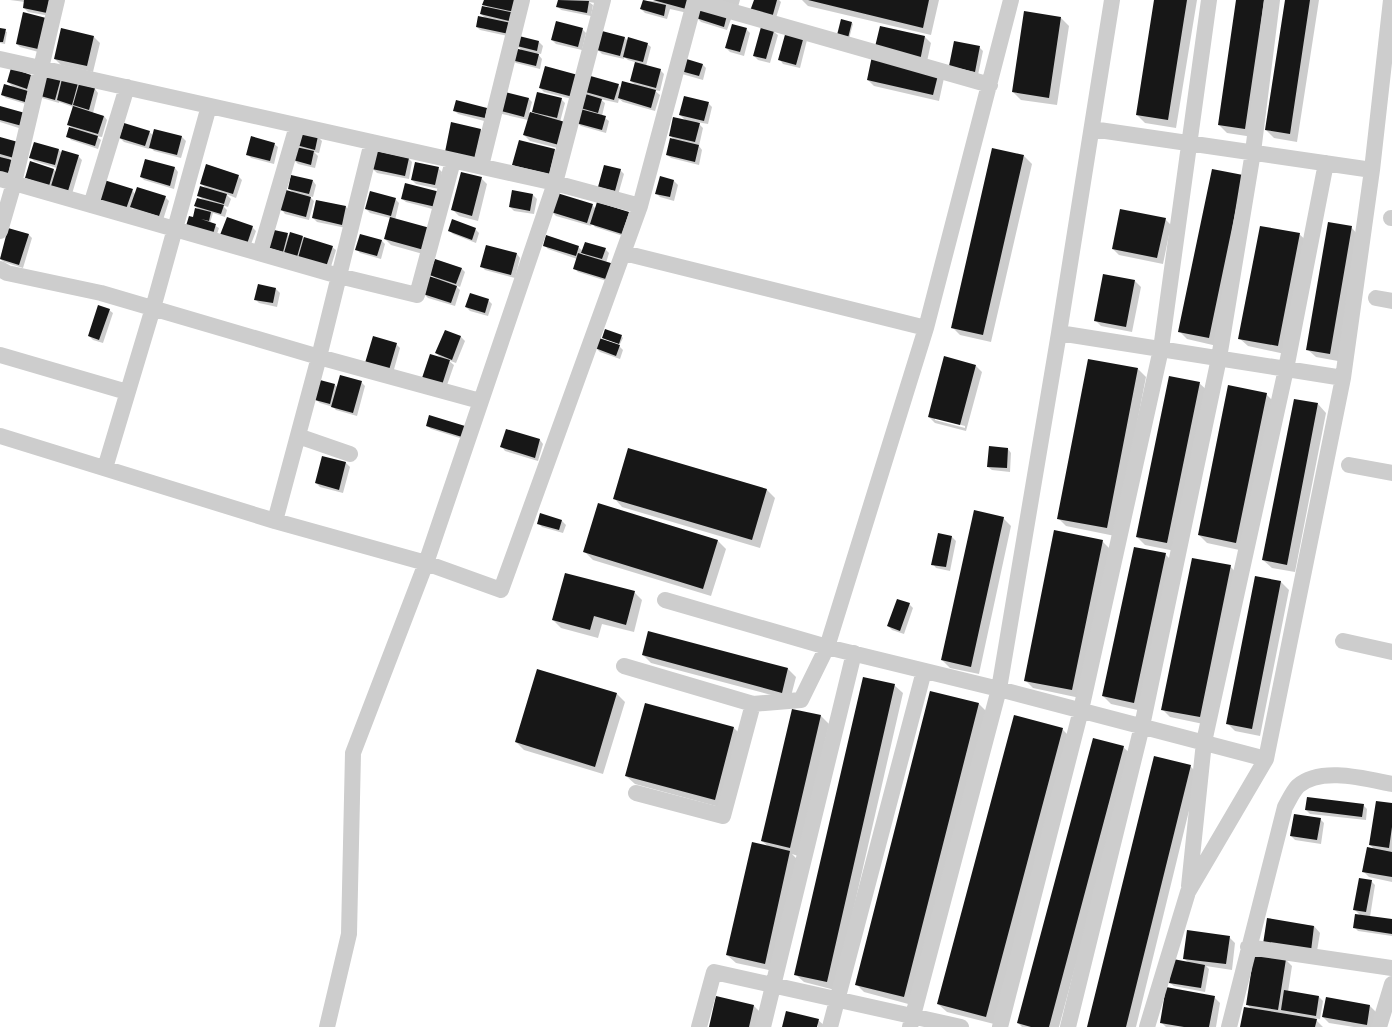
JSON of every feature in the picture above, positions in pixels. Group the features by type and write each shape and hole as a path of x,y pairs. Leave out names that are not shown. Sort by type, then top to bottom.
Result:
{"street":[{"path":"0,231 7,181 41,68 57,0"},
{"path":"481,166 522,0"},
{"path":"327,1027 349,934 353,753 426,563 555,183 603,0"},
{"path":"624,666 753,704 801,700 827,647 926,328 1011,0"},
{"path":"911,1022 1000,689 1112,0"},
{"path":"1000,1027 1081,710 1161,349 1188,143 1209,0"},
{"path":"1068,1027 1142,726 1219,358 1253,152 1272,0"},
{"path":"1188,892 1266,759 1343,378 1372,170 1391,0"},
{"path":"0,436 275,521 426,563 501,590 640,206 695,1 990,85"},
{"path":"0,59 481,166 555,183 640,206"},
{"path":"92,205 127,87"},
{"path":"105,468 153,308 209,106"},
{"path":"260,253 297,126"},
{"path":"1092,129 1372,170"},
{"path":"275,521 319,357 372,142"},
{"path":"7,181 339,276 417,295 453,161"},
{"path":"1147,1027 1188,892 1204,742 1286,369 1326,163"},
{"path":"624,253 926,328"},
{"path":"0,269 6,273 101,293 319,357 480,401"},
{"path":"1376,298 1392,301"},
{"path":"1059,333 1343,378"},
{"path":"0,355 127,392"},
{"path":"298,436 350,454"},
{"path":"1349,465 1392,473"},
{"path":"665,600 827,647 1000,689 1266,759"},
{"path":"1343,641 1392,652"},
{"path":"763,1027 854,653"},
{"path":"830,1027 924,670"},
{"path":"636,793 723,816 753,704"},
{"path":"1229,1027 1248,947 1285,807 1298,786 1317,776 1345,775 1392,784"},
{"path":"1248,947 1392,968"},
{"path":"699,1027 714,972 836,1000 911,1022 961,1027"},
{"path":"1379,1027 1392,984"}],"building":[{"path":"24,0 49,0 47,13 23,8"},
{"path":"484,0 518,0 515,12 482,5"},
{"path":"558,0 589,1 587,13 556,7"},
{"path":"643,0 666,5 664,16 640,9"},
{"path":"653,0 688,0 686,9"},
{"path":"754,0 777,0 772,18 750,11"},
{"path":"808,0 929,0 923,28"},
{"path":"1154,0 1187,0 1168,120 1136,115"},
{"path":"1236,0 1264,0 1245,129 1218,125"},
{"path":"1285,0 1310,0 1290,134 1265,130"},
{"path":"482,6 515,13 513,22 480,14"},
{"path":"700,7 727,15 724,27 696,18"},
{"path":"1024,11 1061,17 1049,98 1012,92"},
{"path":"23,12 46,18 38,49 16,44"},
{"path":"478,16 511,23 509,34 476,27"},
{"path":"841,19 852,22 848,38 837,35"},
{"path":"556,21 583,28 578,47 551,40"},
{"path":"732,24 747,28 740,52 725,48"},
{"path":"880,26 925,36 920,61 874,51"},
{"path":"761,27 774,31 766,59 753,56"},
{"path":"0,28 6,29 3,42 0,42"},
{"path":"61,28 94,36 87,66 54,59"},
{"path":"602,31 625,37 620,56 597,50"},
{"path":"786,31 804,36 796,65 778,60"},
{"path":"519,36 539,41 537,51 517,46"},
{"path":"628,37 648,43 643,62 623,57"},
{"path":"954,41 980,46 975,72 949,66"},
{"path":"514,48 539,54 536,66 511,60"},
{"path":"872,56 939,71 933,95 867,80"},
{"path":"680,57 703,64 699,76 677,70"},
{"path":"635,62 661,69 656,88 630,81"},
{"path":"545,66 578,75 573,97 539,88"},
{"path":"11,68 31,75 27,89 7,82"},
{"path":"43,74 61,78 55,100 37,95"},
{"path":"587,75 619,84 614,100 582,91"},
{"path":"62,79 78,83 72,105 57,100"},
{"path":"622,81 656,90 651,108 618,98"},
{"path":"4,84 28,91 25,102 1,95"},
{"path":"79,84 95,88 89,110 73,105"},
{"path":"501,91 529,98 524,117 497,110"},
{"path":"537,92 562,98 557,118 532,112"},
{"path":"582,93 602,99 598,113 577,107"},
{"path":"684,96 709,102 704,121 679,115"},
{"path":"456,100 487,108 485,118 453,111"},
{"path":"0,106 25,113 22,126 0,120"},
{"path":"73,106 104,116 98,134 67,125"},
{"path":"580,109 606,116 602,130 576,123"},
{"path":"530,112 565,122 559,145 523,135"},
{"path":"673,117 700,123 695,142 669,136"},
{"path":"451,122 481,129 474,159 445,152"},
{"path":"124,123 150,131 145,146 119,138"},
{"path":"69,127 98,136 95,146 66,137"},
{"path":"154,129 182,136 177,155 149,148"},
{"path":"299,131 318,136 315,150 296,145"},
{"path":"251,136 275,143 270,161 246,155"},
{"path":"0,137 18,142 14,158 0,154"},
{"path":"670,138 699,145 695,162 666,155"},
{"path":"519,140 555,149 549,174 512,165"},
{"path":"34,142 59,149 55,165 29,158"},
{"path":"296,147 314,151 311,165 293,160"},
{"path":"992,148 1024,155 983,335 951,328"},
{"path":"62,150 79,155 68,191 51,186"},
{"path":"376,151 409,158 405,176 372,169"},
{"path":"0,157 12,160 7,177 0,175"},
{"path":"145,159 175,167 170,186 140,177"},
{"path":"30,161 54,169 49,186 25,178"},
{"path":"415,162 439,167 435,185 411,180"},
{"path":"206,164 239,175 233,194 200,184"},
{"path":"604,165 621,169 615,191 598,187"},
{"path":"1212,169 1243,175 1209,338 1178,332"},
{"path":"461,172 482,177 472,216 451,210"},
{"path":"291,175 313,180 309,194 288,189"},
{"path":"660,176 674,180 670,197 655,194"},
{"path":"104,180 133,189 126,209 98,199"},
{"path":"405,183 440,192 436,207 401,199"},
{"path":"200,186 227,194 224,204 197,196"},
{"path":"137,187 166,196 159,216 130,207"},
{"path":"286,190 311,197 306,217 280,210"},
{"path":"512,190 533,194 530,211 509,207"},
{"path":"370,191 396,198 391,216 365,209"},
{"path":"557,193 593,204 587,223 551,212"},
{"path":"197,198 224,205 221,214 194,206"},
{"path":"316,200 346,206 342,225 312,218"},
{"path":"597,202 629,212 622,234 590,224"},
{"path":"195,208 211,212 209,221 201,219 216,224 213,234 186,226 189,216 193,217"},
{"path":"1120,209 1166,218 1157,258 1112,249"},
{"path":"227,217 253,226 247,244 220,235"},
{"path":"390,217 430,228 424,250 384,239"},
{"path":"452,219 476,228 472,240 448,231"},
{"path":"1328,222 1352,226 1330,354 1306,350"},
{"path":"1260,226 1300,233 1278,346 1238,339"},
{"path":"8,228 29,234 19,265 0,259"},
{"path":"274,230 288,233 283,252 269,248"},
{"path":"290,232 303,236 297,257 284,253"},
{"path":"360,234 382,240 377,256 355,250"},
{"path":"546,235 579,246 576,256 543,246"},
{"path":"304,237 333,246 326,267 298,258"},
{"path":"585,242 606,248 602,259 581,253"},
{"path":"486,245 517,253 511,275 480,267"},
{"path":"578,253 614,264 609,280 573,269"},
{"path":"435,259 462,268 456,284 429,275"},
{"path":"1103,274 1135,280 1126,327 1094,321"},
{"path":"429,276 457,286 451,303 423,294"},
{"path":"258,284 276,288 273,303 254,300"},
{"path":"470,293 489,299 485,313 465,307"},
{"path":"98,305 110,309 99,340 88,336"},
{"path":"605,329 622,335 619,344 602,338"},
{"path":"445,330 461,336 452,360 435,353"},
{"path":"373,336 397,343 389,370 365,363"},
{"path":"599,338 620,345 616,356 595,348"},
{"path":"430,354 450,360 442,385 422,378"},
{"path":"944,356 976,365 960,425 928,417"},
{"path":"1088,359 1138,368 1107,528 1057,519"},
{"path":"340,375 362,381 353,413 331,407"},
{"path":"1169,376 1200,382 1167,543 1136,537"},
{"path":"320,380 335,384 330,404 315,400"},
{"path":"1228,385 1267,393 1236,543 1198,535"},
{"path":"1294,399 1318,403 1287,565 1262,560"},
{"path":"429,415 465,426 462,437 426,426"},
{"path":"506,429 540,439 535,458 500,447"},
{"path":"989,446 1008,448 1007,468 987,467"},
{"path":"628,448 767,489 752,540 613,499"},
{"path":"322,456 346,462 339,490 315,483"},
{"path":"598,503 718,540 703,589 583,552"},
{"path":"974,510 1004,517 971,667 941,660"},
{"path":"540,513 562,520 559,530 537,524"},
{"path":"1054,530 1103,540 1072,690 1024,681"},
{"path":"938,533 952,536 946,567 931,565"},
{"path":"1134,547 1166,553 1134,703 1102,696"},
{"path":"1192,558 1231,565 1200,717 1161,710"},
{"path":"565,573 635,591 626,625 594,616 590,630 552,620"},
{"path":"1255,576 1281,581 1252,729 1226,724"},
{"path":"897,599 910,603 900,631 887,626"},
{"path":"648,631 788,668 782,693 642,655"},
{"path":"537,669 617,693 595,767 515,742"},
{"path":"863,677 895,684 827,982 794,975"},
{"path":"930,691 979,703 904,997 855,985"},
{"path":"645,703 734,727 715,800 625,776"},
{"path":"792,709 821,715 790,848 761,841"},
{"path":"1014,715 1063,728 986,1017 937,1004"},
{"path":"1093,738 1124,746 1049,1027 1031,1027 1017,1023"},
{"path":"1154,756 1191,765 1126,1027 1087,1027"},
{"path":"1307,797 1364,804 1362,817 1305,810"},
{"path":"1376,801 1392,803 1392,827 1389,848 1369,845"},
{"path":"1294,814 1321,818 1317,840 1290,836"},
{"path":"752,842 790,851 765,964 726,955"},
{"path":"1367,847 1392,852 1392,877 1362,872"},
{"path":"1359,878 1372,880 1366,912 1353,910"},
{"path":"1355,914 1392,919 1392,934 1353,928"},
{"path":"1267,918 1314,926 1311,951 1263,944"},
{"path":"1187,930 1230,936 1226,964 1183,959"},
{"path":"1254,954 1286,959 1278,1010 1246,1005"},
{"path":"1173,959 1205,965 1201,988 1169,983"},
{"path":"1166,987 1215,996 1209,1027 1184,1027 1160,1023"},
{"path":"1284,990 1319,996 1316,1016 1281,1010"},
{"path":"716,996 754,1005 749,1027 709,1027"},
{"path":"1326,997 1370,1005 1367,1025 1322,1017"},
{"path":"1244,1007 1317,1019 1315,1027 1240,1027"},
{"path":"786,1011 819,1019 817,1027 782,1027"}]}
